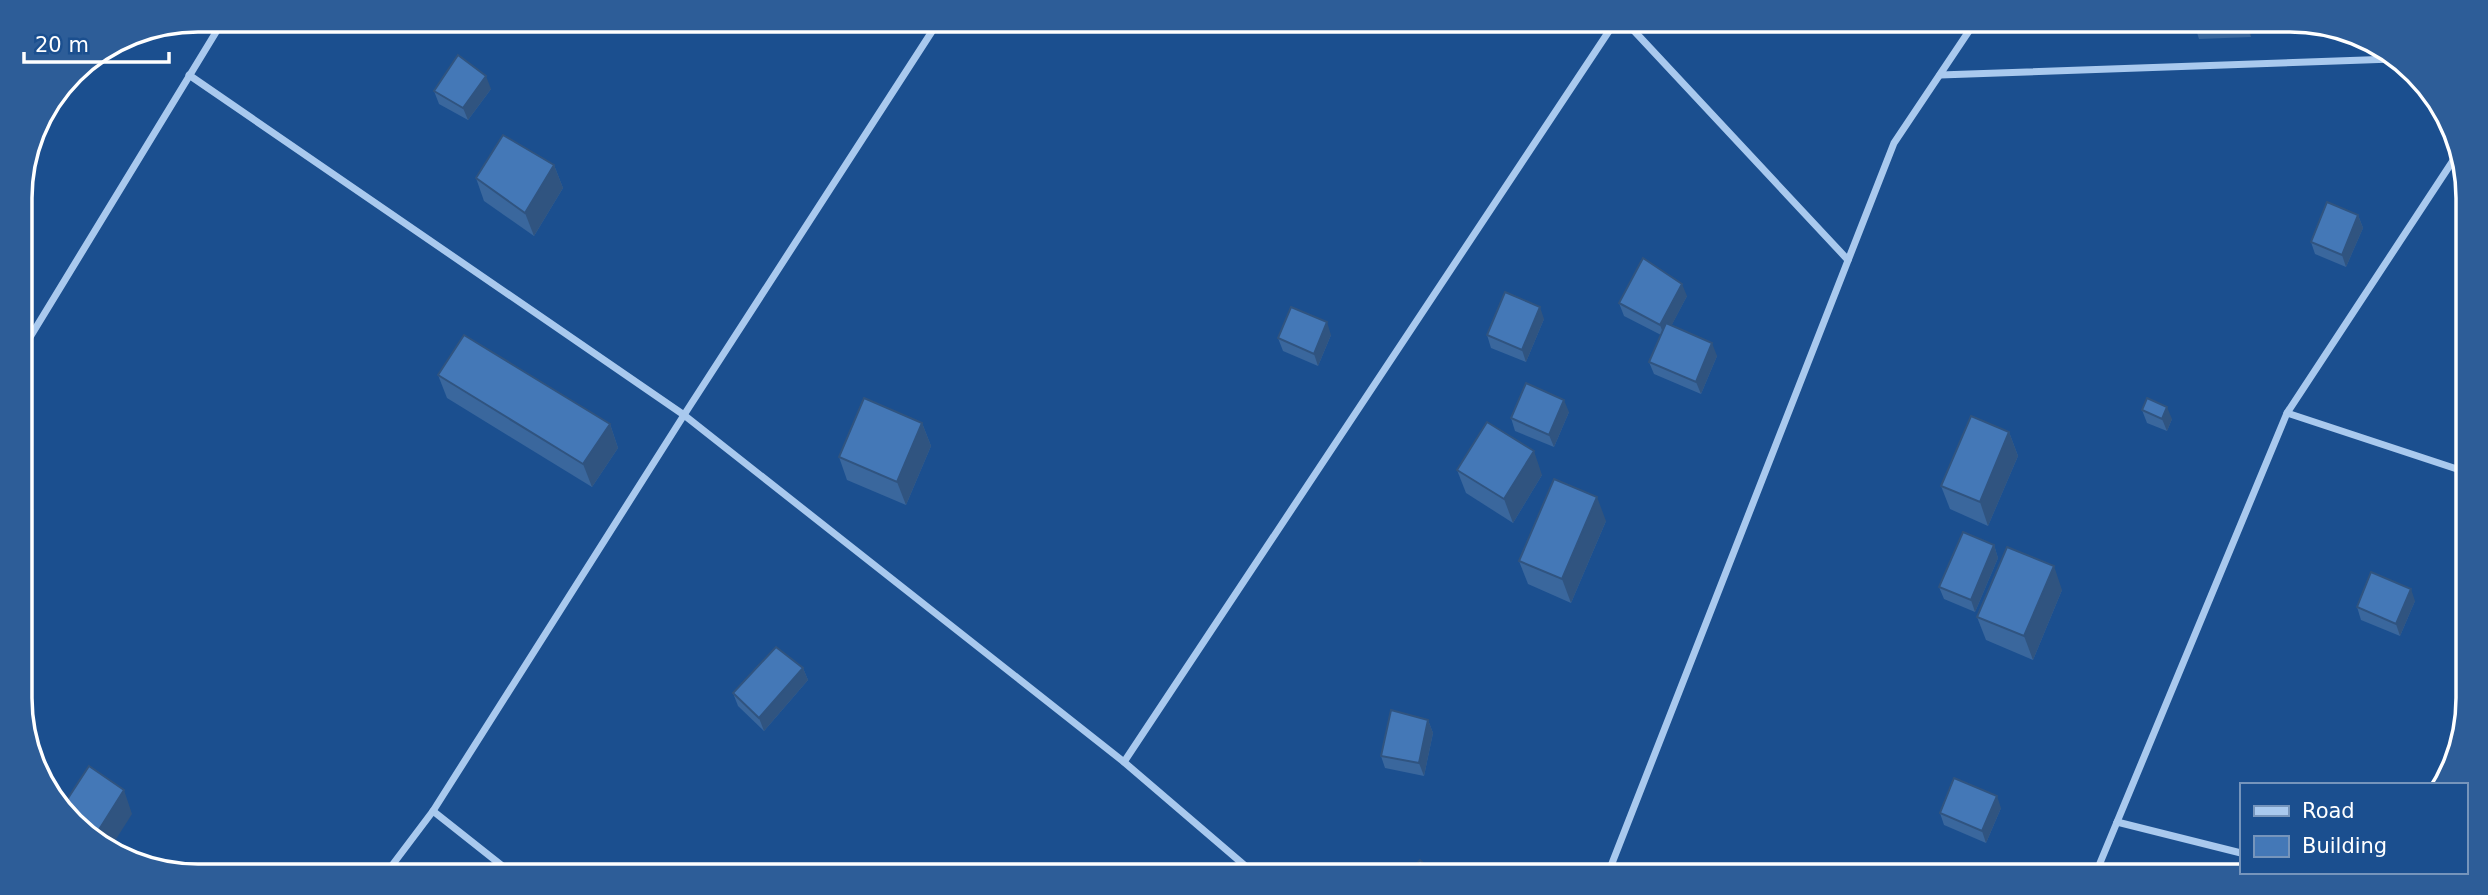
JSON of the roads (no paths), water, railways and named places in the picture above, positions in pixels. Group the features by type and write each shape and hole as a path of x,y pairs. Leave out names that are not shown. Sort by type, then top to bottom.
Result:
{"street":[{"path":"32,334 215,32"},
{"path":"393,864 433,811 932,32"},
{"path":"1124,762 1608,32"},
{"path":"1635,32 1848,260"},
{"path":"1612,863 1894,143 1968,32"},
{"path":"1940,75 2382,59"},
{"path":"189,75 684,415 1124,762 1242,864"},
{"path":"2100,863 2287,413 2452,162"},
{"path":"2287,413 2456,469"},
{"path":"433,811 500,864"},
{"path":"2117,822 2240,853"}]}
